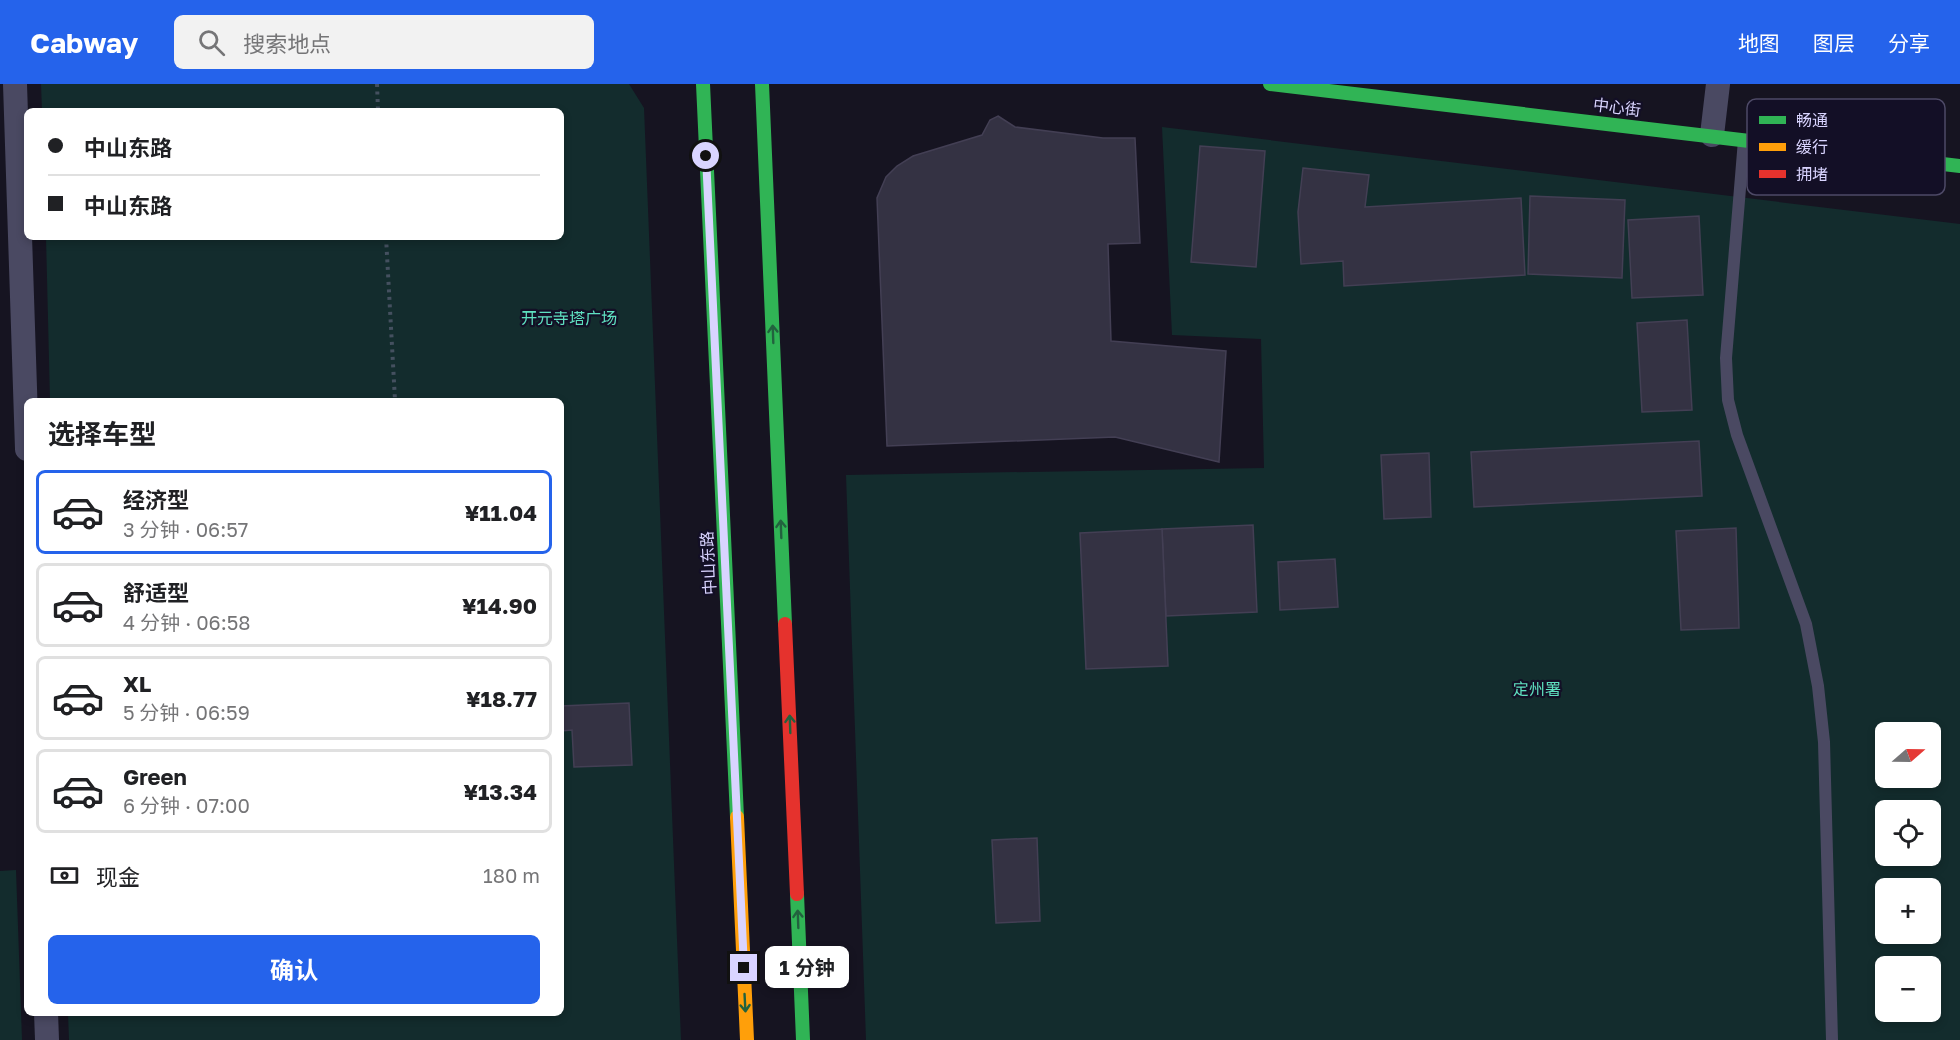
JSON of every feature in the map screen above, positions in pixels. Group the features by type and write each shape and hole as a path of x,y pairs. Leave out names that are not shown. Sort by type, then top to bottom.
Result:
{"main road":[{"name":"中山东路","path":"703,84 747,1040"},
{"path":"762,84 803,1040"},
{"name":"中心街","path":"1270,84 1747,139"},
{"name":"中心街","path":"1945,164 1960,166"}],"street":[{"path":"15,84 25,398"},
{"path":"1712,135 1718,84"},
{"path":"46,1016 46,1040"}],"lane":[{"path":"1744,139 1726,358 1728,400 1737,435 1806,624 1818,686 1824,742 1832,1040"}],"path":[{"path":"377,84 378,108"},
{"path":"386,240 395,398"}],"green space":[{"name":"开元寺塔广场","path":"41,84 629,84 644,108 681,1040 69,1040 68,1016 564,1016 564,398 50,398 46,240 564,240 564,108 42,108"},
{"name":"定州署","path":"1162,127 1960,224 1960,1040 866,1040 846,475 1264,468 1261,339 1172,335"},
{"path":"16,870 22,1040 0,1040 0,871"}],"building":[{"path":"998,116 1015,127 1103,138 1135,138 1140,243 1108,244 1111,341 1226,351 1219,462 1115,437 887,446 877,198 886,177 897,166 913,156 982,135 990,120"},
{"path":"1200,146 1265,151 1256,267 1191,262"},
{"path":"1303,168 1369,175 1365,207 1521,198 1525,275 1344,286 1343,261 1301,264 1298,212"},
{"path":"1530,196 1625,200 1622,278 1528,274"},
{"path":"1699,216 1703,295 1632,298 1628,220"},
{"path":"1687,320 1692,410 1642,412 1637,323"},
{"path":"1699,441 1702,496 1474,507 1471,452"},
{"path":"1429,453 1431,517 1384,519 1381,455"},
{"path":"1253,525 1257,612 1166,616 1162,529"},
{"path":"1736,528 1739,628 1681,630 1676,531"},
{"path":"1162,529 1168,666 1086,669 1080,533"},
{"path":"1335,559 1338,607 1280,610 1278,562"},
{"path":"629,703 632,765 574,767 572,730 564,731 564,706"},
{"path":"1037,838 1040,921 996,923 992,840"}],"traffic: fast":[{"path":"703,84 737,817"},
{"path":"762,84 785,624"},
{"path":"1270,84 1747,141"},
{"path":"1945,164 1960,166"},
{"path":"797,894 803,1040"}],"traffic: slow":[{"path":"737,817 747,1040"}],"traffic: jam":[{"path":"785,624 797,894"}],"route":[{"path":"706,156 744,968"}]}
